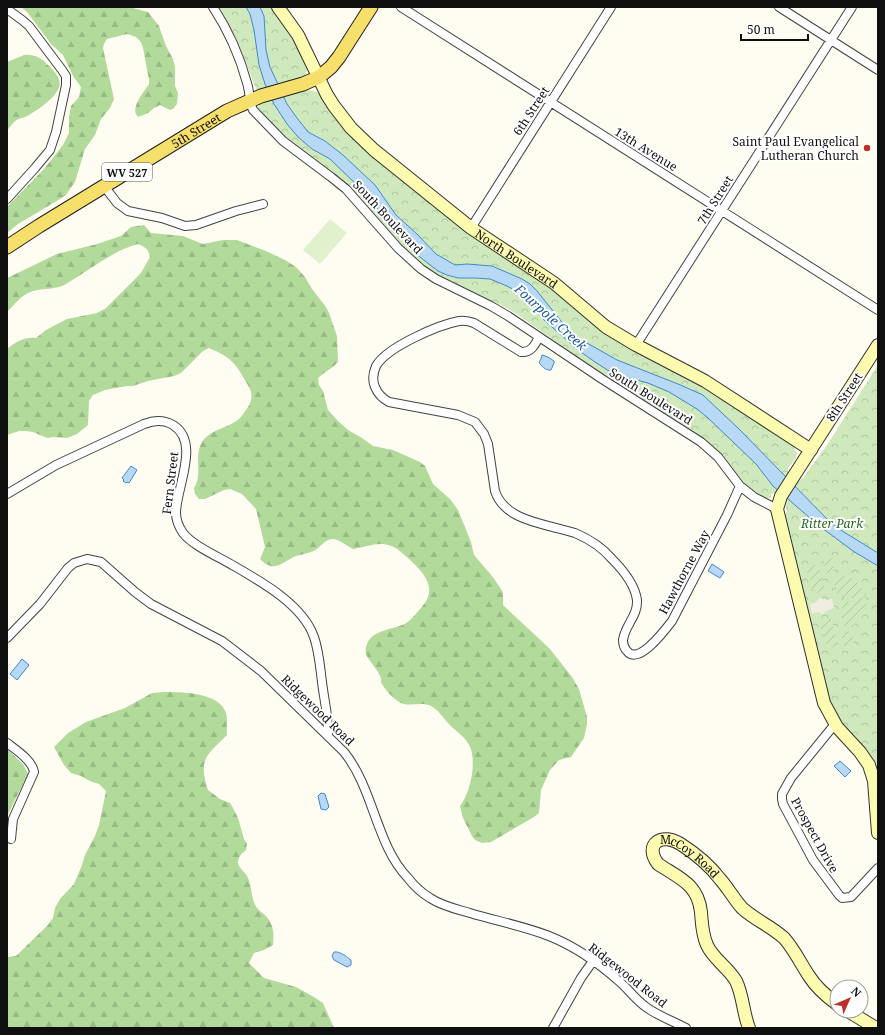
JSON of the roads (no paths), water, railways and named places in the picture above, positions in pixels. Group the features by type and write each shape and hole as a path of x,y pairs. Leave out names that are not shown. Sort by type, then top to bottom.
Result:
{"main road":[{"name":"5th Street","path":"7,247 38,226 227,111 256,98 294,87 318,77 339,57 371,7"}],"street":[{"path":"213,7 226,30 247,83 256,98"},
{"name":"North Boulevard","path":"278,7 298,34 318,77 334,106 361,138 471,228 542,273 559,286 593,317 615,333 706,381 811,450"},
{"name":"13th Avenue","path":"401,7 878,310"},
{"name":"6th Street","path":"471,228 611,7"},
{"path":"779,7 878,70"},
{"name":"7th Street","path":"636,345 852,7"},
{"path":"7,9 29,26 62,70 67,80 56,132 50,150 7,198"},
{"name":"South Boulevard","path":"256,98 253,110 266,124 298,153 346,189 398,248 421,269 450,287 491,306 701,442 718,457 740,486 754,497 778,506"},
{"path":"104,186 117,203 128,211 162,218 185,226 196,225 236,211 263,204"},
{"name":"Hawthorne Way","path":"540,337 530,351 526,353 512,348 474,323 460,321 443,326 409,340 390,353 380,361 376,367 373,381 375,388 384,400 458,415 475,422 484,434 488,444 497,498 506,508 523,518 576,534 596,544 605,551 631,584 637,599 636,613 624,635 623,641 629,654 633,655 644,651 672,621 727,515 740,486"},
{"name":"8th Street","path":"811,450 878,345"},
{"name":"Fern Street","path":"7,494 56,465 144,424 158,420 166,421 174,426 185,439 186,448 185,466 176,514 177,524 184,534 195,543 240,569 287,600 306,622 314,638 317,649 328,714 328,736"},
{"path":"811,450 796,473 778,506 820,689 827,711 835,724 866,760 872,774 876,793 878,833"},
{"name":"Ridgewood Road","path":"7,638 40,604 68,568 80,561 94,560 101,562 151,604 211,635 235,650 261,672 347,755 358,773 394,860 406,877 422,892 432,899 453,908 549,936 569,946 593,961 620,982 655,1014 686,1028"},
{"name":"Prospect Drive","path":"835,724 791,778 782,794 782,799 813,860 839,896 842,898 851,897 878,868"},
{"path":"7,743 30,762 34,772 13,819 11,839"},
{"name":"McCoy Road","path":"749,1028 736,982 728,969 713,954 705,942 698,897 691,887 658,864 655,860 653,850 654,846 660,840 667,838 673,840 688,849 708,865 743,908 784,939 814,983 829,998"},
{"path":"553,1028 581,978 593,961"},
{"path":"861,1019 876,1028"}],"water":[{"name":"Fourpole Creek","path":"246,7 260,7 264,16 266,50 270,67 287,104 297,118 308,132 325,141 343,155 375,185 396,215 436,254 455,265 467,264 492,266 522,279 537,291 561,321 580,339 617,360 703,395 740,430 829,521 839,529 878,553 878,566 853,551 818,525 773,486 756,464 697,409 669,392 648,383 609,371 595,362 578,350 544,320 539,309 520,293 490,279 458,278 447,275 438,271 416,254 360,188 330,159 312,149 298,137 287,124 274,104 265,84 259,65 254,30 250,14"},
{"path":"542,355 554,361 551,370 542,367 540,364 539,362"},
{"path":"131,466 137,470 129,483 126,483 122,478"},
{"path":"712,564 724,572 720,578 708,571"},
{"path":"22,659 29,665 17,680 10,674"},
{"path":"840,761 851,771 845,777 834,766"},
{"path":"321,793 325,794 329,807 326,810 321,809 318,796"},
{"path":"334,952 341,953 351,960 351,965 347,967 334,960 332,956"}],"place":[{"name":"Saint Paul Evangelical Lutheran Church","path":"867,148"}],"park label":[{"name":"Ritter Park","path":"832,523"}]}
